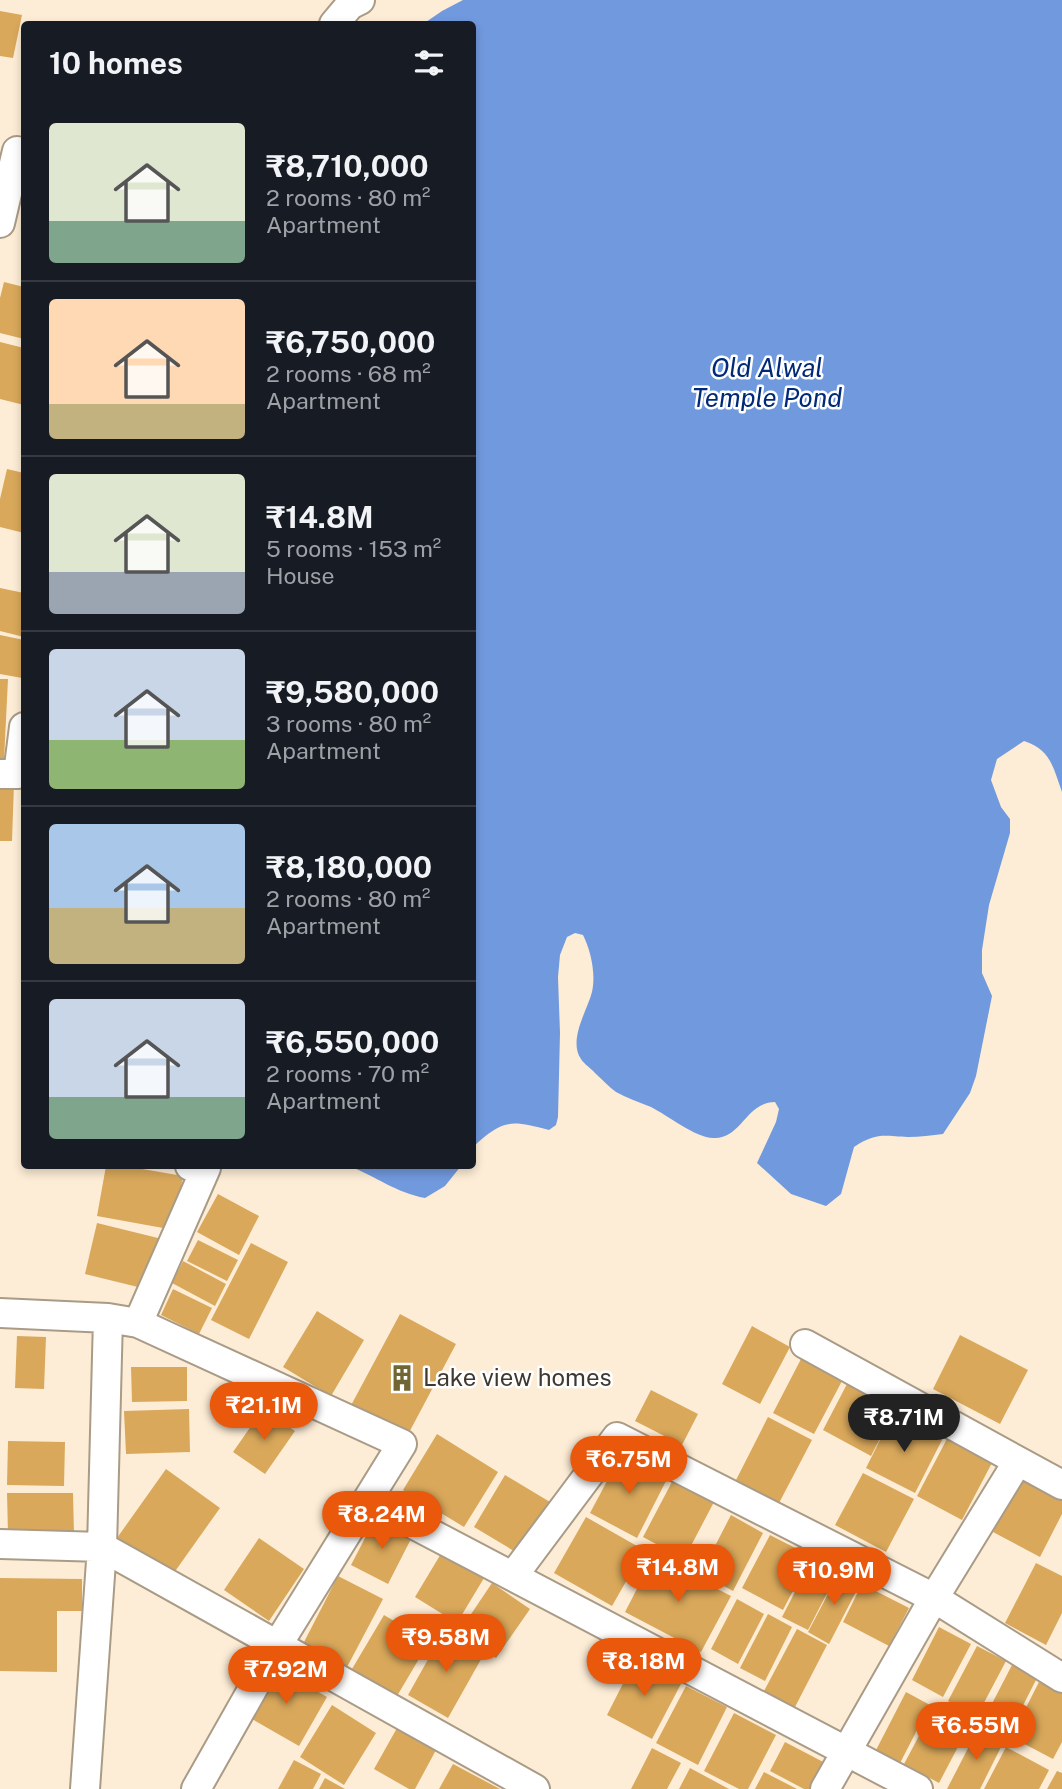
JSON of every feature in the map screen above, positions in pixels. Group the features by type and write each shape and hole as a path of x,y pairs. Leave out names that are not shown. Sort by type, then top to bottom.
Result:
{"street":[{"path":"337,21 350,5 360,0"},
{"path":"0,223 14,150"},
{"path":"0,774 18,775 21,751"},
{"path":"138,1323 206,1169"},
{"path":"0,1313 108,1318 138,1323 402,1444 278,1644 196,1789"},
{"path":"85,1789 102,1547 108,1318"},
{"path":"805,1344 1062,1485"},
{"path":"513,1576 617,1437 934,1598 1062,1678"},
{"path":"825,1789 934,1598 1018,1461"},
{"path":"369,1501 918,1789"},
{"path":"0,1544 102,1547 533,1788"}],"water":[{"name":"Old Alwal Temple Pond","path":"463,0 1062,0 1062,792 1046,754 1033,745 1024,741 997,759 991,780 1001,807 1010,819 1010,833 989,905 982,950 982,973 992,996 970,1093 943,1134 880,1136 854,1147 841,1194 826,1206 791,1194 757,1163 776,1122 779,1109 775,1102 757,1108 723,1137 706,1137 651,1107 616,1092 584,1063 578,1051 577,1034 592,992 593,970 583,935 575,933 567,937 560,955 556,1125 549,1130 525,1124 508,1124 492,1131 476,1144 476,21 427,21"},
{"path":"355,1169 459,1169 445,1186 425,1198"}],"building":[{"path":"0,11 22,15 13,58 0,56"},
{"path":"4,282 21,286 21,338 0,333 0,298"},
{"path":"0,342 21,347 21,404 0,399"},
{"path":"7,469 21,472 21,532 0,527 0,499"},
{"path":"0,588 21,592 21,636 0,631"},
{"path":"0,635 21,639 21,678 0,674"},
{"path":"0,679 8,679 4,760 0,759"},
{"path":"0,783 14,784 12,841 0,841"},
{"path":"105,1169 142,1169 183,1176 174,1230 97,1216"},
{"path":"218,1194 259,1216 239,1255 197,1232"},
{"path":"97,1223 162,1239 150,1290 85,1274"},
{"path":"198,1240 238,1260 227,1281 187,1261"},
{"path":"251,1243 288,1262 249,1339 211,1320"},
{"path":"183,1261 226,1284 215,1306 172,1283"},
{"path":"173,1289 212,1308 199,1334 161,1315"},
{"path":"317,1311 364,1340 331,1396 283,1367"},
{"name":"Lake view homes","path":"400,1314 456,1344 404,1442 348,1411"},
{"path":"752,1326 790,1347 760,1404 722,1384"},
{"path":"960,1335 1028,1370 1000,1424 933,1389"},
{"path":"17,1336 46,1337 44,1389 15,1388"},
{"path":"801,1359 842,1381 814,1434 773,1413"},
{"path":"131,1367 187,1367 187,1401 132,1402"},
{"path":"847,1384 895,1409 871,1456 823,1430"},
{"path":"651,1390 698,1414 682,1445 635,1421"},
{"path":"189,1409 190,1452 126,1454 124,1411"},
{"path":"263,1409 295,1431 265,1474 233,1452"},
{"path":"893,1414 942,1440 915,1493 866,1468"},
{"path":"768,1417 812,1440 778,1505 735,1482"},
{"path":"437,1434 498,1472 464,1527 403,1490"},
{"path":"949,1435 994,1459 962,1520 917,1496"},
{"path":"8,1441 65,1442 64,1486 7,1485"},
{"path":"621,1455 667,1479 637,1538 590,1513"},
{"path":"166,1469 220,1508 171,1577 117,1538"},
{"path":"863,1473 914,1499 886,1552 835,1525"},
{"path":"505,1475 550,1502 519,1554 474,1527"},
{"path":"1022,1476 1062,1497 1062,1514 1040,1557 993,1532"},
{"path":"673,1480 714,1502 684,1559 643,1537"},
{"path":"7,1493 73,1493 74,1534 8,1534"},
{"path":"731,1515 763,1533 733,1591 701,1573"},
{"path":"376,1517 412,1537 388,1584 351,1565"},
{"path":"586,1517 644,1550 612,1606 554,1573"},
{"path":"770,1535 811,1556 783,1610 742,1588"},
{"path":"259,1538 304,1569 269,1621 224,1590"},
{"path":"442,1552 484,1578 457,1623 415,1597"},
{"path":"814,1555 840,1568 808,1630 782,1617"},
{"path":"654,1556 731,1596 701,1652 625,1612"},
{"path":"1036,1563 1062,1576 1062,1613 1046,1645 1005,1623"},
{"path":"840,1571 861,1582 829,1644 808,1632"},
{"path":"338,1576 383,1599 346,1669 302,1646"},
{"path":"0,1578 82,1579 82,1611 57,1611 57,1672 0,1671"},
{"path":"492,1583 530,1609 496,1658 459,1632"},
{"path":"862,1584 909,1608 889,1646 843,1622"},
{"path":"737,1599 764,1614 738,1664 711,1649"},
{"path":"768,1614 792,1627 765,1681 740,1668"},
{"path":"384,1615 429,1642 397,1696 352,1669"},
{"path":"939,1627 971,1644 943,1697 912,1680"},
{"path":"797,1629 827,1645 795,1707 764,1691"},
{"path":"444,1631 484,1654 448,1718 408,1695"},
{"path":"977,1646 1006,1661 977,1716 948,1701"},
{"path":"636,1658 682,1682 652,1739 607,1715"},
{"path":"1012,1665 1037,1678 1007,1737 982,1723"},
{"path":"274,1666 327,1697 299,1746 245,1715"},
{"path":"1039,1682 1062,1694 1062,1742 1053,1759 1011,1737"},
{"path":"686,1686 727,1707 698,1765 656,1743"},
{"path":"906,1692 930,1705 899,1765 875,1752"},
{"path":"936,1704 971,1722 939,1783 904,1764"},
{"path":"332,1705 376,1733 344,1785 300,1757"},
{"path":"734,1713 776,1735 748,1789 739,1789 704,1771"},
{"path":"397,1728 436,1750 415,1789 409,1789 374,1769"},
{"path":"978,1729 1003,1743 980,1789 947,1789"},
{"path":"785,1742 829,1765 816,1789 804,1789 770,1771"},
{"path":"1006,1747 1049,1770 1039,1789 984,1789"},
{"path":"652,1748 681,1763 667,1789 631,1789"},
{"path":"294,1760 321,1774 313,1789 278,1789"},
{"path":"453,1764 500,1789 439,1789"},
{"path":"690,1768 729,1789 679,1789"},
{"path":"1057,1771 1062,1773 1062,1789 1047,1789"},
{"path":"764,1772 797,1789 755,1789"},
{"path":"325,1778 345,1789 319,1789"}],"place":[{"name":"Lake view homes","path":"402,1378"}]}
